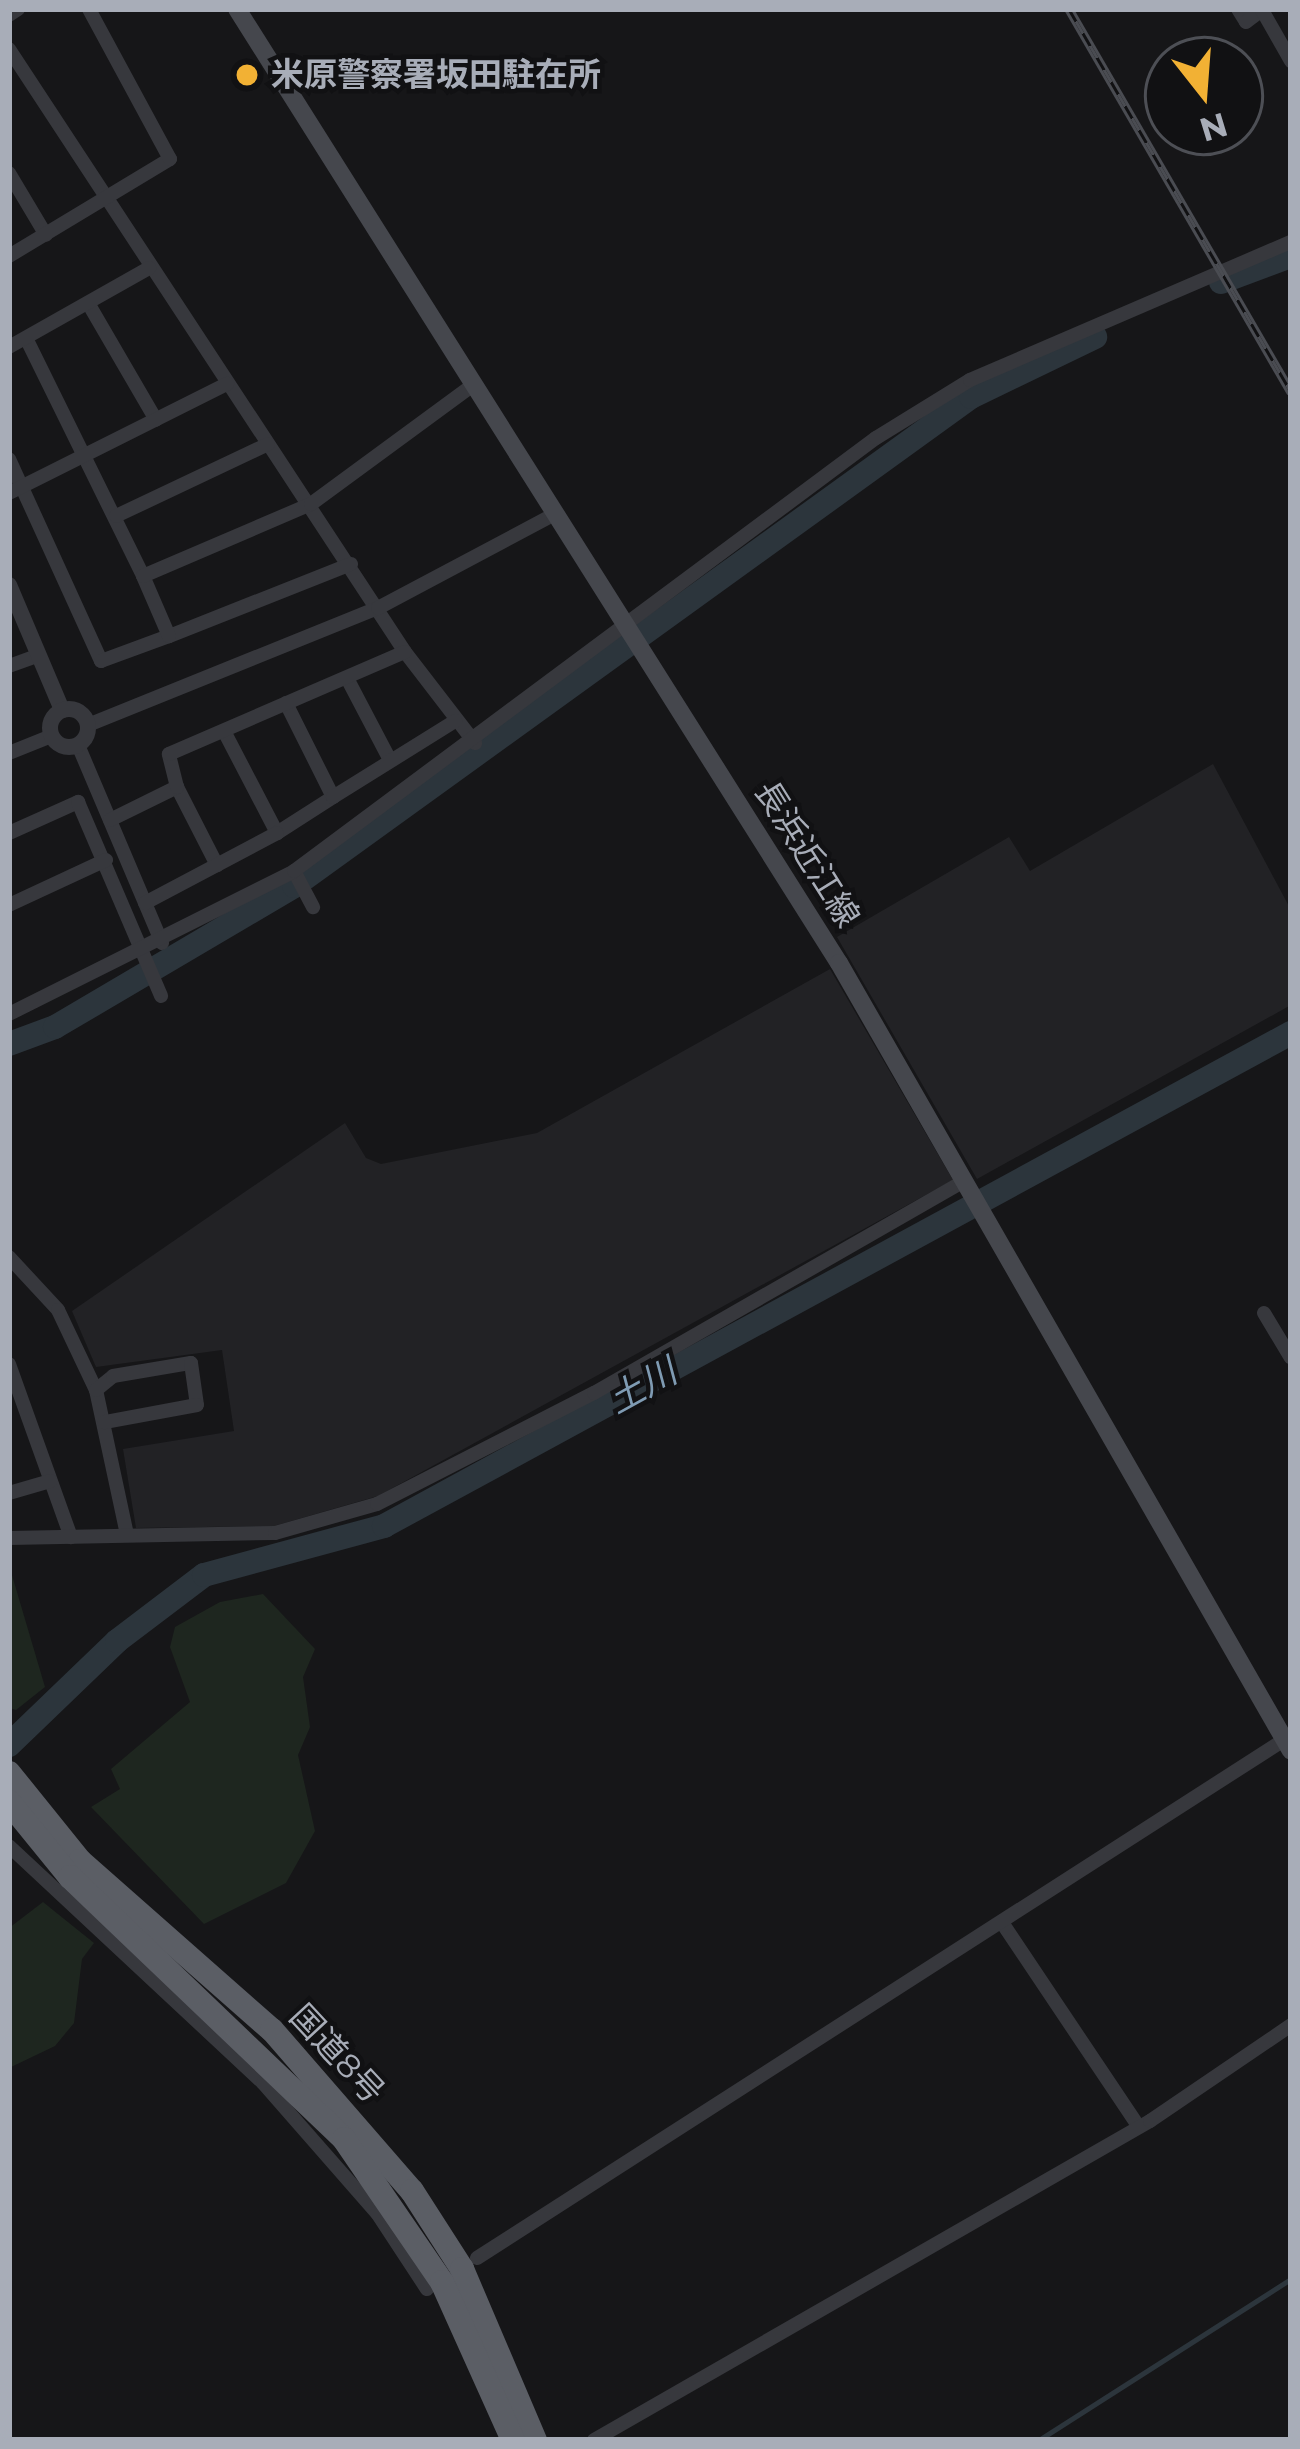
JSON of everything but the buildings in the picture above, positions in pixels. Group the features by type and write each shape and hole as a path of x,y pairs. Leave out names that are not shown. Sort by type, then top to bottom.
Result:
{"highway":[{"name":"国道8号","path":"10,1784 70,1877 344,2139 442,2282 513,2440"},
{"name":"国道8号","path":"10,1784 80,1861 272,2030 412,2192 462,2269 536,2440"}],"main road":[{"name":"長浜近江線","path":"237,9 839,963 982,1223 1287,1745"}],"street":[{"path":"9,14 18,9"},
{"path":"9,256 170,159 89,9"},
{"path":"1238,9 1246,22 1263,10 1291,61"},
{"path":"9,50 102,200 311,504 405,652 475,742"},
{"path":"9,173 46,235"},
{"path":"9,1014 154,950 294,871 475,742 876,438 970,380 1291,242"},
{"path":"9,346 149,268"},
{"path":"88,303 156,420"},
{"path":"26,338 87,455 170,636"},
{"path":"15,490 227,384"},
{"path":"143,576 311,504 473,385"},
{"path":"116,516 268,444"},
{"path":"9,459 15,490 101,661 351,564"},
{"path":"78,745 88,724 378,608 555,514"},
{"path":"9,585 62,710 51,736"},
{"path":"217,866 177,787 169,754 405,652"},
{"path":"9,665 39,655"},
{"path":"348,680 390,760"},
{"path":"286,704 333,797"},
{"path":"62,710 79,711 88,724"},
{"path":"145,903 277,833 455,721"},
{"path":"225,733 277,833"},
{"path":"9,753 51,736 78,745 145,903 161,993"},
{"path":"110,820 177,787"},
{"path":"9,833 78,802 154,950"},
{"path":"9,905 106,860"},
{"path":"294,871 313,907"},
{"path":"9,1538 274,1533 377,1504 594,1393 962,1186"},
{"path":"9,1257 58,1310 96,1390 127,1534"},
{"path":"1264,1312 1291,1358"},
{"path":"96,1390 113,1376 191,1363 197,1405 106,1422"},
{"path":"9,1364 71,1537"},
{"path":"9,1493 50,1480"},
{"path":"477,2258 1287,1745"},
{"path":"9,1846 263,2084 377,2213 427,2289"},
{"path":"1003,1924 1136,2122"},
{"path":"594,2440 1136,2122 1209,2084 1291,2025"}],"shaded area":[{"path":"1213,764 1291,910 1291,1005 977,1179 837,937 1009,837 1030,871"},
{"path":"830,969 953,1180 378,1496 274,1526 136,1528 123,1449 234,1431 222,1350 96,1367 72,1311 345,1123 366,1158 381,1164 537,1133"},
{"path":"9,1565 45,1687 16,1710 9,1708"},
{"path":"263,1594 315,1649 303,1677 310,1727 298,1755 315,1831 286,1883 204,1924 91,1807 120,1789 111,1769 190,1702 170,1647 175,1627 220,1602"},
{"path":"43,1902 94,1943 82,1959 74,2023 55,2046 9,2068 9,1928"}],"waterway":[{"path":"1221,282 1291,256"},
{"path":"9,1044 55,1027 294,886 971,397 1095,337"},
{"name":"土川","path":"9,1745 117,1641 204,1575 384,1526 1291,1033"},
{"path":"1039,2440 1291,2279"}],"railway":[{"path":"1069,9 1291,392"}],"place":[{"name":"米原警察署坂田駐在所","path":"247,75"}]}
